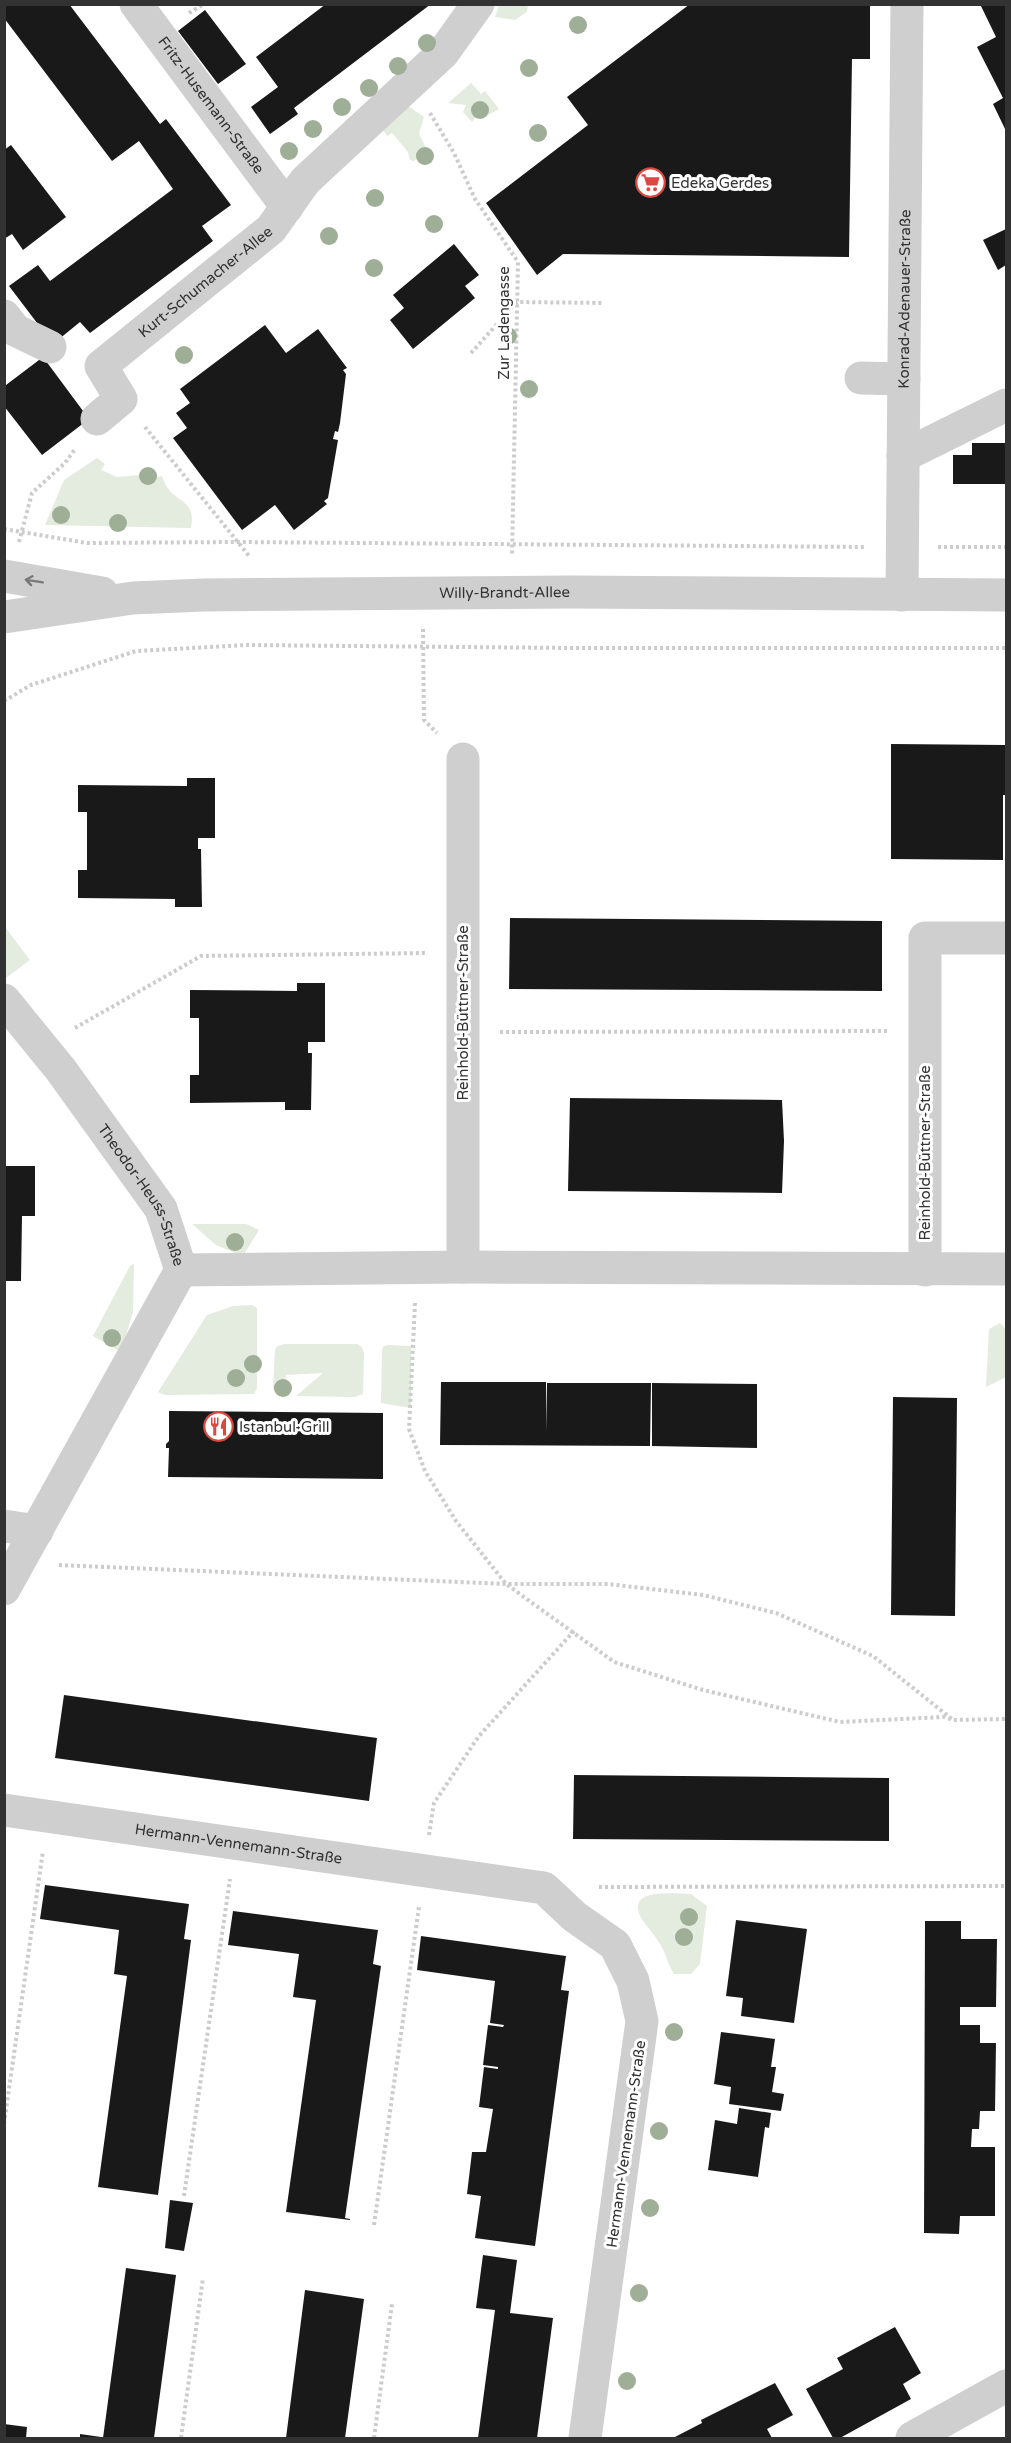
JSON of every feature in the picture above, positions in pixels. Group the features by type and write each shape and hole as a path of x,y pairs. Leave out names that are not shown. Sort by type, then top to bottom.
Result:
{"street":[{"name":"Fritz-Husemann-Straße","path":"136,4 287,207"},
{"name":"Kurt-Schumacher-Allee","path":"97,419 121,399 101,366 271,229 305,181 443,53 478,4"},
{"name":"Konrad-Adenauer-Straße","path":"902,595 907,4"},
{"path":"4,316 15,330 50,347"},
{"path":"861,378 904,379"},
{"path":"903,456 1006,405"},
{"path":"7,577 134,598"},
{"name":"Willy-Brandt-Allee","path":"11,620 134,598 511,592 1006,596"},
{"name":"Reinhold-Büttner-Straße","path":"463,759 463,1267"},
{"name":"Reinhold-Büttner-Straße","path":"925,1270 925,938 1006,938"},
{"name":"Theodor-Heuss-Straße","path":"4,1000 42,1047 160,1209 181,1270 12,1576"},
{"path":"181,1270 416,1267 1006,1269"},
{"path":"4,1526 37,1531"},
{"name":"Hermann-Vennemann-Straße","path":"4,1810 544,1888 575,1917 615,1945 633,1981 642,2021 585,2439"},
{"path":"912,2439 1006,2386"}],"path":[{"name":"Zur Ladengasse","path":"408,86 429,112 454,153 475,199 518,262 511,592"},
{"path":"471,353 517,302 604,303"},
{"path":"7,577 22,534 32,493 65,463 97,419"},
{"path":"142,424 280,596"},
{"path":"4,529 22,534 87,543 1006,547"},
{"path":"423,594 424,720 463,759"},
{"path":"4,701 31,684 136,651 246,645 1006,648"},
{"path":"42,1047 201,956 463,953"},
{"path":"463,1032 925,1030"},
{"path":"416,1267 409,1429 425,1472 456,1521 506,1584 614,1662 703,1690 840,1722 944,1717 953,1720 1006,1719"},
{"path":"12,1576 608,1584 703,1595 776,1613 873,1656 953,1720"},
{"path":"374,2224 434,1803 479,1736 574,1631"},
{"path":"4,2124 48,1816"},
{"path":"184,2196 235,1843"},
{"path":"544,1888 642,1885 1006,1886"},
{"path":"181,2439 203,2278"},
{"path":"374,2439 392,2304"}],"shaded area":[{"path":"499,4 528,5 527,12 515,20 495,17"},
{"path":"471,83 481,94 485,91 499,109 483,118 475,118 472,122 463,112 466,105 448,103"},
{"path":"408,106 424,117 419,134 427,150 414,161 410,160 408,152 392,133 387,136 381,127"},
{"path":"97,458 105,464 101,470 117,477 162,476 171,492 190,510 191,528 45,525 64,480"},
{"path":"5,927 30,960 6,978 4,977"},
{"path":"192,1224 246,1224 259,1230 243,1256 216,1245"},
{"path":"134,1264 133,1312 121,1352 93,1336 130,1266"},
{"path":"252,1305 257,1308 257,1388 254,1394 165,1395 158,1392 207,1315 233,1306"},
{"path":"1000,1323 1006,1329 1006,1377 986,1387 989,1329"},
{"path":"284,1344 357,1344 362,1347 364,1354 363,1394 354,1397 296,1396 323,1373 286,1375 284,1396 276,1394 273,1389 275,1350 276,1347"},
{"path":"387,1345 411,1346 411,1408 381,1403 382,1351"},
{"path":"656,1894 691,1894 707,1906 700,1964 691,1974 674,1974 658,1940 641,1917 638,1905 641,1899"}],"building":[{"path":"4,4 69,4 160,124 166,119 231,205 202,226 213,241 90,333 80,322 53,344 9,286 38,265 50,281 173,189 139,141 112,161 4,18"},
{"path":"326,4 431,4 294,108 298,114 270,134 251,107 278,87 256,57"},
{"path":"690,4 870,4 870,59 852,59 849,257 563,254 537,275 486,203 588,125 567,97"},
{"path":"980,4 1006,4 1006,131 993,104 1003,98 977,47 996,37"},
{"path":"205,10 246,64 218,84 178,31"},
{"path":"11,145 66,217 23,250 12,234 4,239 4,150"},
{"path":"1006,229 1006,265 998,270 983,240"},
{"path":"454,244 479,275 465,286 475,298 413,349 390,320 404,308 393,295"},
{"path":"265,325 286,353 318,329 347,368 343,370 346,374 340,423 333,439 338,440 328,498 324,501 327,504 294,530 275,505 242,530 173,438 187,428 176,413 190,403 180,389"},
{"path":"43,357 89,419 42,455 4,406 4,383 6,385"},
{"path":"972,443 1006,443 1006,484 953,484 953,455 972,455"},
{"path":"891,744 1006,745 1003,860 891,859"},
{"path":"187,778 215,778 215,838 198,838 198,849 201,849 202,907 175,907 175,899 78,898 78,870 87,870 87,812 78,812 78,785 187,786"},
{"path":"510,918 882,921 882,991 509,989"},
{"path":"297,983 325,983 325,1042 308,1042 308,1053 312,1053 311,1110 285,1110 285,1102 190,1103 190,1075 199,1075 199,1018 190,1018 190,990 297,991"},
{"path":"570,1098 782,1100 784,1141 782,1193 568,1191"},
{"path":"4,1166 35,1166 35,1216 22,1216 21,1281 4,1281"},
{"path":"441,1382 546,1382 546,1432 547,1383 651,1383 650,1446 440,1445"},
{"path":"652,1383 757,1384 757,1448 652,1446"},
{"path":"893,1397 957,1398 955,1616 891,1615"},
{"path":"169,1411 383,1413 383,1479 168,1477 169,1448 166,1448 166,1444 169,1441"},
{"path":"64,1695 377,1738 369,1801 55,1758"},
{"path":"574,1775 889,1778 889,1841 573,1839"},
{"path":"45,1885 189,1904 184,1939 191,1940 158,2195 98,2187 127,1976 114,1974 119,1930 40,1919"},
{"path":"233,1911 378,1930 373,1964 381,1966 345,2218 350,2220 286,2212 316,2000 293,1997 299,1954 228,1945"},
{"path":"736,1920 807,1929 794,2023 741,2016 743,1998 726,1996"},
{"path":"925,1921 961,1921 961,1939 997,1939 996,2007 960,2007 960,2025 980,2025 980,2043 996,2043 995,2111 980,2111 979,2129 972,2129 971,2147 995,2147 995,2216 960,2216 959,2234 924,2233"},
{"path":"421,1936 566,1956 561,1990 569,1991 535,2246 475,2238 481,2196 467,2194 472,2152 486,2152 493,2109 479,2107 484,2067 498,2069 498,2067 483,2065 488,2025 503,2027 504,2025 490,2023 495,1981 417,1970"},
{"path":"721,2032 775,2039 771,2067 776,2067 772,2092 784,2094 781,2111 729,2104 731,2087 714,2084"},
{"path":"739,2108 771,2113 769,2128 765,2127 758,2177 708,2170 715,2120 737,2124"},
{"path":"170,2200 193,2203 184,2251 165,2248"},
{"path":"483,2255 517,2260 510,2313 553,2318 537,2438 478,2438 495,2310 476,2308"},
{"path":"126,2268 176,2275 154,2438 103,2438"},
{"path":"305,2290 364,2299 345,2438 286,2438"},
{"path":"895,2327 921,2373 903,2384 911,2399 840,2438 833,2438 806,2389 843,2369 837,2358"},
{"path":"775,2383 793,2415 767,2429 772,2438 673,2438 702,2423 701,2420"},
{"path":"4,2424 27,2427 26,2438 4,2438"},
{"path":"80,2434 101,2437 101,2438 80,2438"}],"place":[{"name":"Edeka Gerdes","path":"650,183"},
{"name":"Istanbul-Grill","path":"218,1427"}]}
